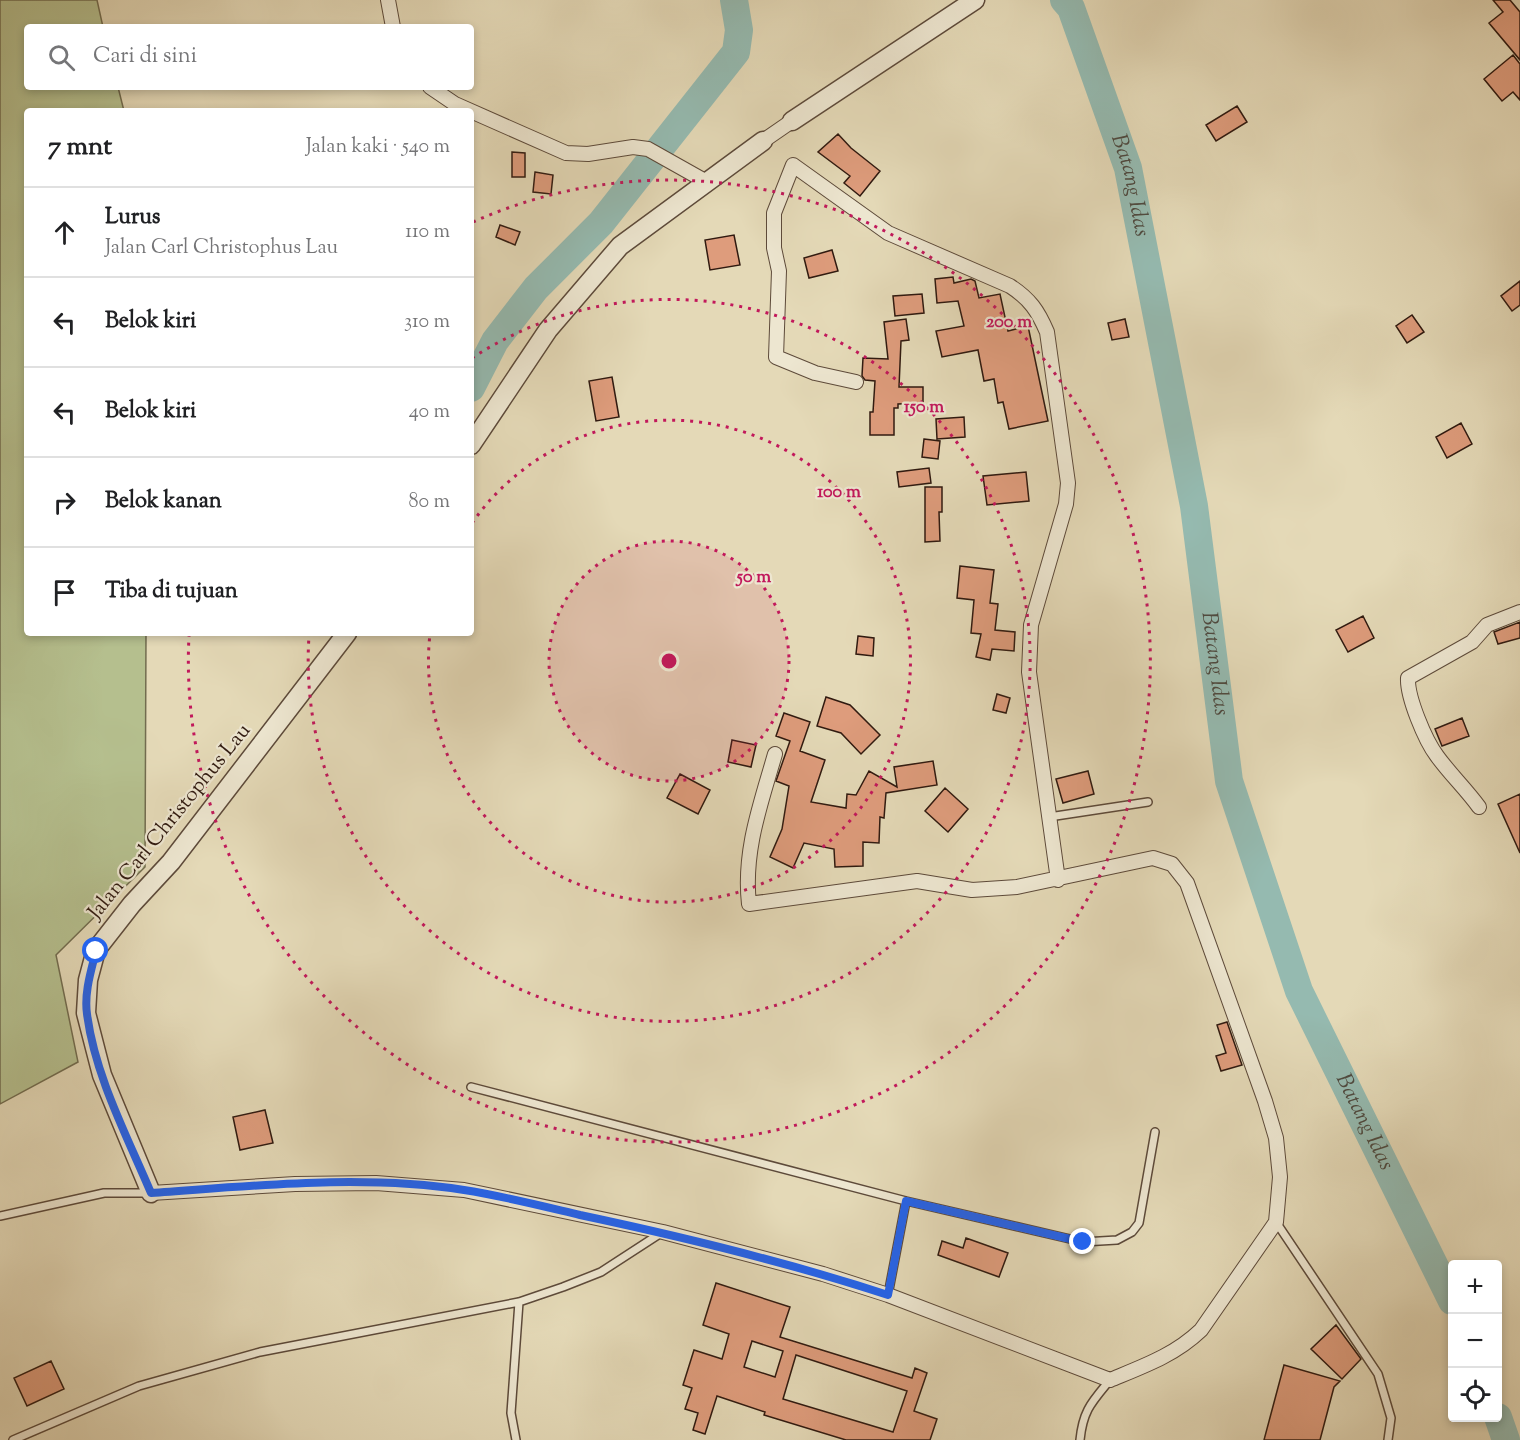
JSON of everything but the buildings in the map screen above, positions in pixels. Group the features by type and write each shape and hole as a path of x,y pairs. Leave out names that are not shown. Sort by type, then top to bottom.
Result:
{"street":[{"path":"388,0 392,24"},
{"path":"474,441 548,330 620,246 705,181 972,2"},
{"path":"434,90 464,108"},
{"path":"474,112 566,153 588,154 633,147 655,152 705,181"},
{"path":"856,382 815,373 776,357 779,271 774,249 774,213 793,165 888,233 1010,286 1025,296 1038,310 1047,332 1068,483 1060,525 1036,598 1028,651 1058,880"},
{"path":"1479,807 1459,779 1437,756 1407,688 1407,678 1472,642 1487,625 1520,612"},
{"name":"Jalan Carl Christophus Lau","path":"151,1193 102,1075 86,1013 88,980 96,951 132,904 171,862 344,636"},
{"path":"151,1193 295,1184 376,1183 453,1189 663,1232 823,1274 888,1295 1110,1380 1166,1357 1201,1330 1276,1222 1280,1177 1276,1138 1243,1037 1187,883 1172,864 1153,858 1017,887 972,890 917,881 749,904 747,885 749,849 775,754"}],"lane":[{"path":"1049,817 1148,802"},
{"path":"471,1087 906,1201 1083,1242 1117,1240 1132,1232 1139,1223 1155,1132"},
{"path":"0,1216 104,1193 151,1193"},
{"path":"888,1295 906,1201"},
{"path":"1276,1222 1378,1374 1391,1418 1388,1440"},
{"path":"13,1440 139,1386 260,1352 519,1302 601,1272 663,1232"},
{"path":"516,1440 511,1413 519,1302"},
{"path":"1080,1440 1082,1418 1087,1407 1110,1380"}],"green space":[{"path":"0,0 97,0 102,24 24,24 24,90 119,90 123,108 24,108 24,636 146,636 145,867 56,955 78,1062 0,1104"}],"waterway":[{"path":"474,382 495,341 536,288 601,223 736,52 739,30 734,0"},
{"name":"Batang Idas","path":"1064,0 1071,8 1128,168 1194,506 1229,781 1299,991 1448,1293"},
{"name":"Batang Idas","path":"1500,1422 1506,1440"}],"route":[{"path":"96,951 88,980 86,1013 102,1075 151,1193 295,1184 376,1183 464,1190 663,1232 823,1274 888,1295 906,1201 1083,1242"}]}
